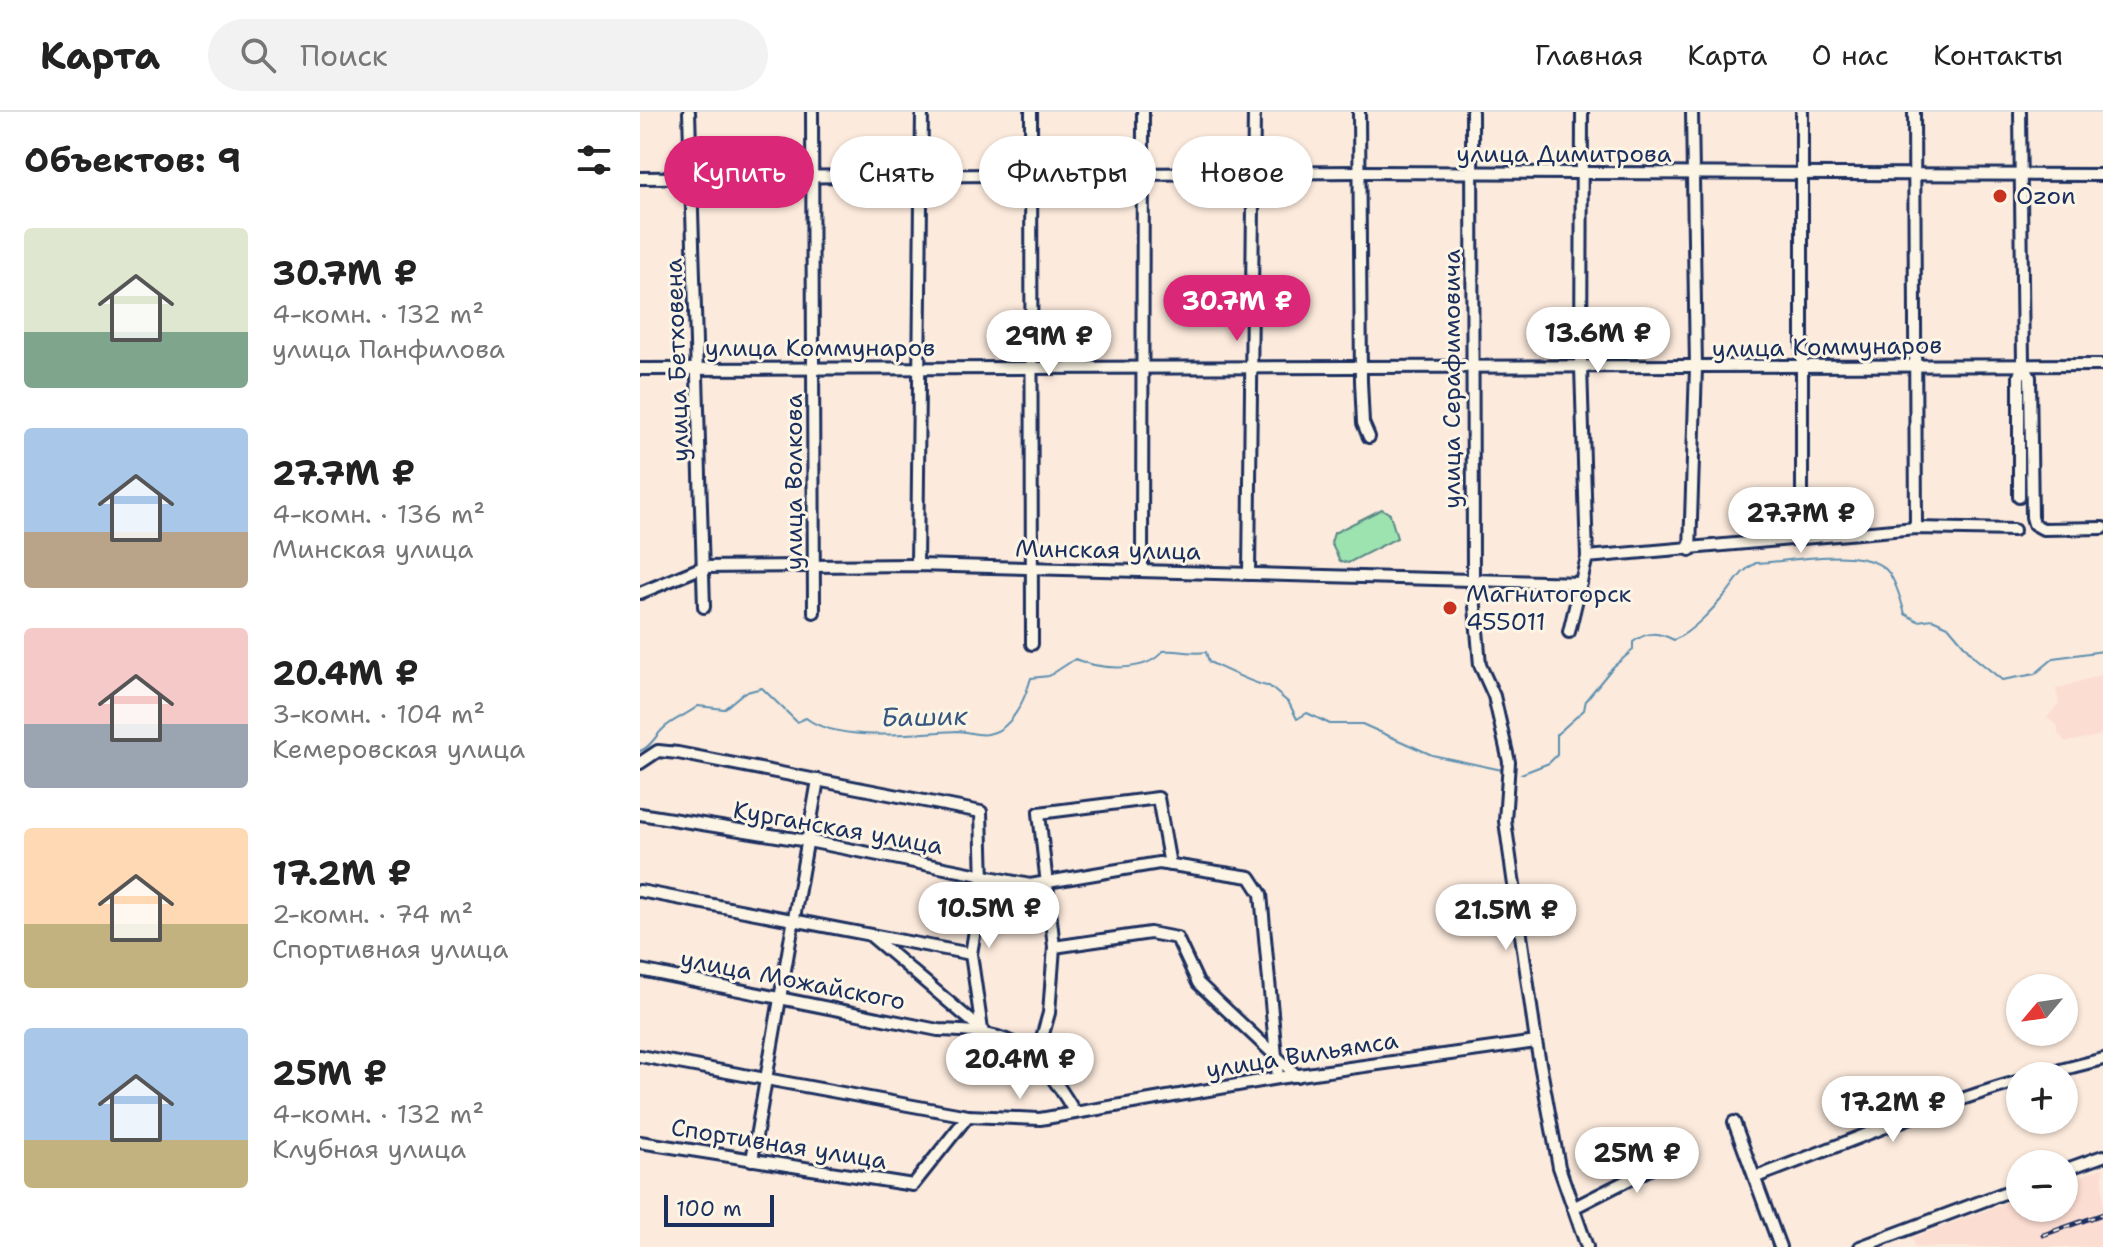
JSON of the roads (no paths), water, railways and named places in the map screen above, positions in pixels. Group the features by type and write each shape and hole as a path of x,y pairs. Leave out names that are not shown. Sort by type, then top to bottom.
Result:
{"street":[{"name":"улица Бетховена","path":"689,112 690,136"},
{"name":"улица Волкова","path":"812,112 812,136"},
{"path":"922,112 922,136"},
{"path":"1031,112 1031,136"},
{"path":"1143,112 1143,136"},
{"path":"1254,112 1254,136"},
{"path":"1359,112 1363,423 1369,437"},
{"name":"улица Серафимовича","path":"1472,112 1473,583 1478,646 1480,665 1494,696 1509,762 1505,821 1536,1042 1559,1167 1587,1247"},
{"path":"1569,632 1587,557 1581,367 1582,112"},
{"path":"1690,550 1696,368 1692,112"},
{"path":"1802,112 1802,538"},
{"path":"1914,112 1916,528"},
{"path":"2019,497 2019,376 2023,364 2020,112"},
{"name":"улица Димитрова","path":"1313,173 2103,175"},
{"name":"улица Димитрова","path":"640,178 664,178"},
{"name":"улица Бетховена","path":"692,208 704,607"},
{"name":"улица Волкова","path":"813,208 814,612"},
{"path":"917,565 921,208"},
{"path":"1031,208 1032,644"},
{"path":"1142,570 1143,208"},
{"path":"1249,574 1254,208"},
{"path":"2023,364 2030,377 2034,524 2043,529 2103,528"},
{"name":"улица Коммунаров","path":"640,369 2103,365"},
{"path":"2019,474 2031,474"},
{"path":"1587,557 1916,528 2014,530"},
{"name":"Минская улица","path":"640,593 703,567 917,565 1473,583 1581,583"},
{"path":"640,763 658,751 976,810 983,818 982,875 971,954 982,1030"},
{"path":"752,1160 818,780"},
{"path":"1037,1055 1049,1013 1054,947 1049,881 1037,816 1043,811 1158,798 1170,865"},
{"name":"Курганская улица","path":"640,814 808,841 1030,885 1159,863 1250,877 1258,885 1276,1054"},
{"path":"640,891 971,954"},
{"path":"1054,947 1150,933 1169,935 1184,946 1198,983 1205,991 1297,1076"},
{"path":"870,935 982,1030 1037,1055 1074,1111"},
{"name":"улица Можайского","path":"640,970 938,1030 982,1030"},
{"name":"улица Вильямса","path":"640,1056 968,1116 1040,1119 1278,1078 1536,1042"},
{"path":"1276,1054 1278,1078"},
{"path":"2078,1065 2103,1059"},
{"path":"1756,1177 1922,1116 1962,1097 2006,1085"},
{"name":"Спортивная улица","path":"640,1142 913,1185 968,1116"},
{"path":"1734,1122 1780,1247"},
{"path":"1573,1208 1685,1151"},
{"path":"2078,1165 2103,1156"},
{"path":"1860,1247 2006,1192"}],"waterway":[{"name":"Башик","path":"1521,774 1549,763 1557,755 1557,734 1584,710 1586,700 1613,667 1633,650 1633,642 1648,634 1674,640 1681,636 1702,620 1742,573 1756,563 1846,557 1879,564 1892,577 1905,614 1918,621 1932,619 1948,626 1975,658 2002,680 2035,674 2054,658 2103,651"},
{"name":"Башик","path":"640,751 668,725 698,706 724,709 743,693 762,688 797,722 806,718 837,731 878,735 957,731 988,734 1011,720 1031,678 1049,676 1075,659 1109,667 1134,666 1169,651 1206,652 1209,662 1269,686 1289,703 1297,719 1307,713 1330,724 1362,724 1432,755 1502,770"}],"railway":[{"path":"2043,1235 2103,1214"}],"place":[{"name":"Ozon","path":"2000,196"},
{"name":"Магнитогорск 455011","path":"1450,608"}]}
